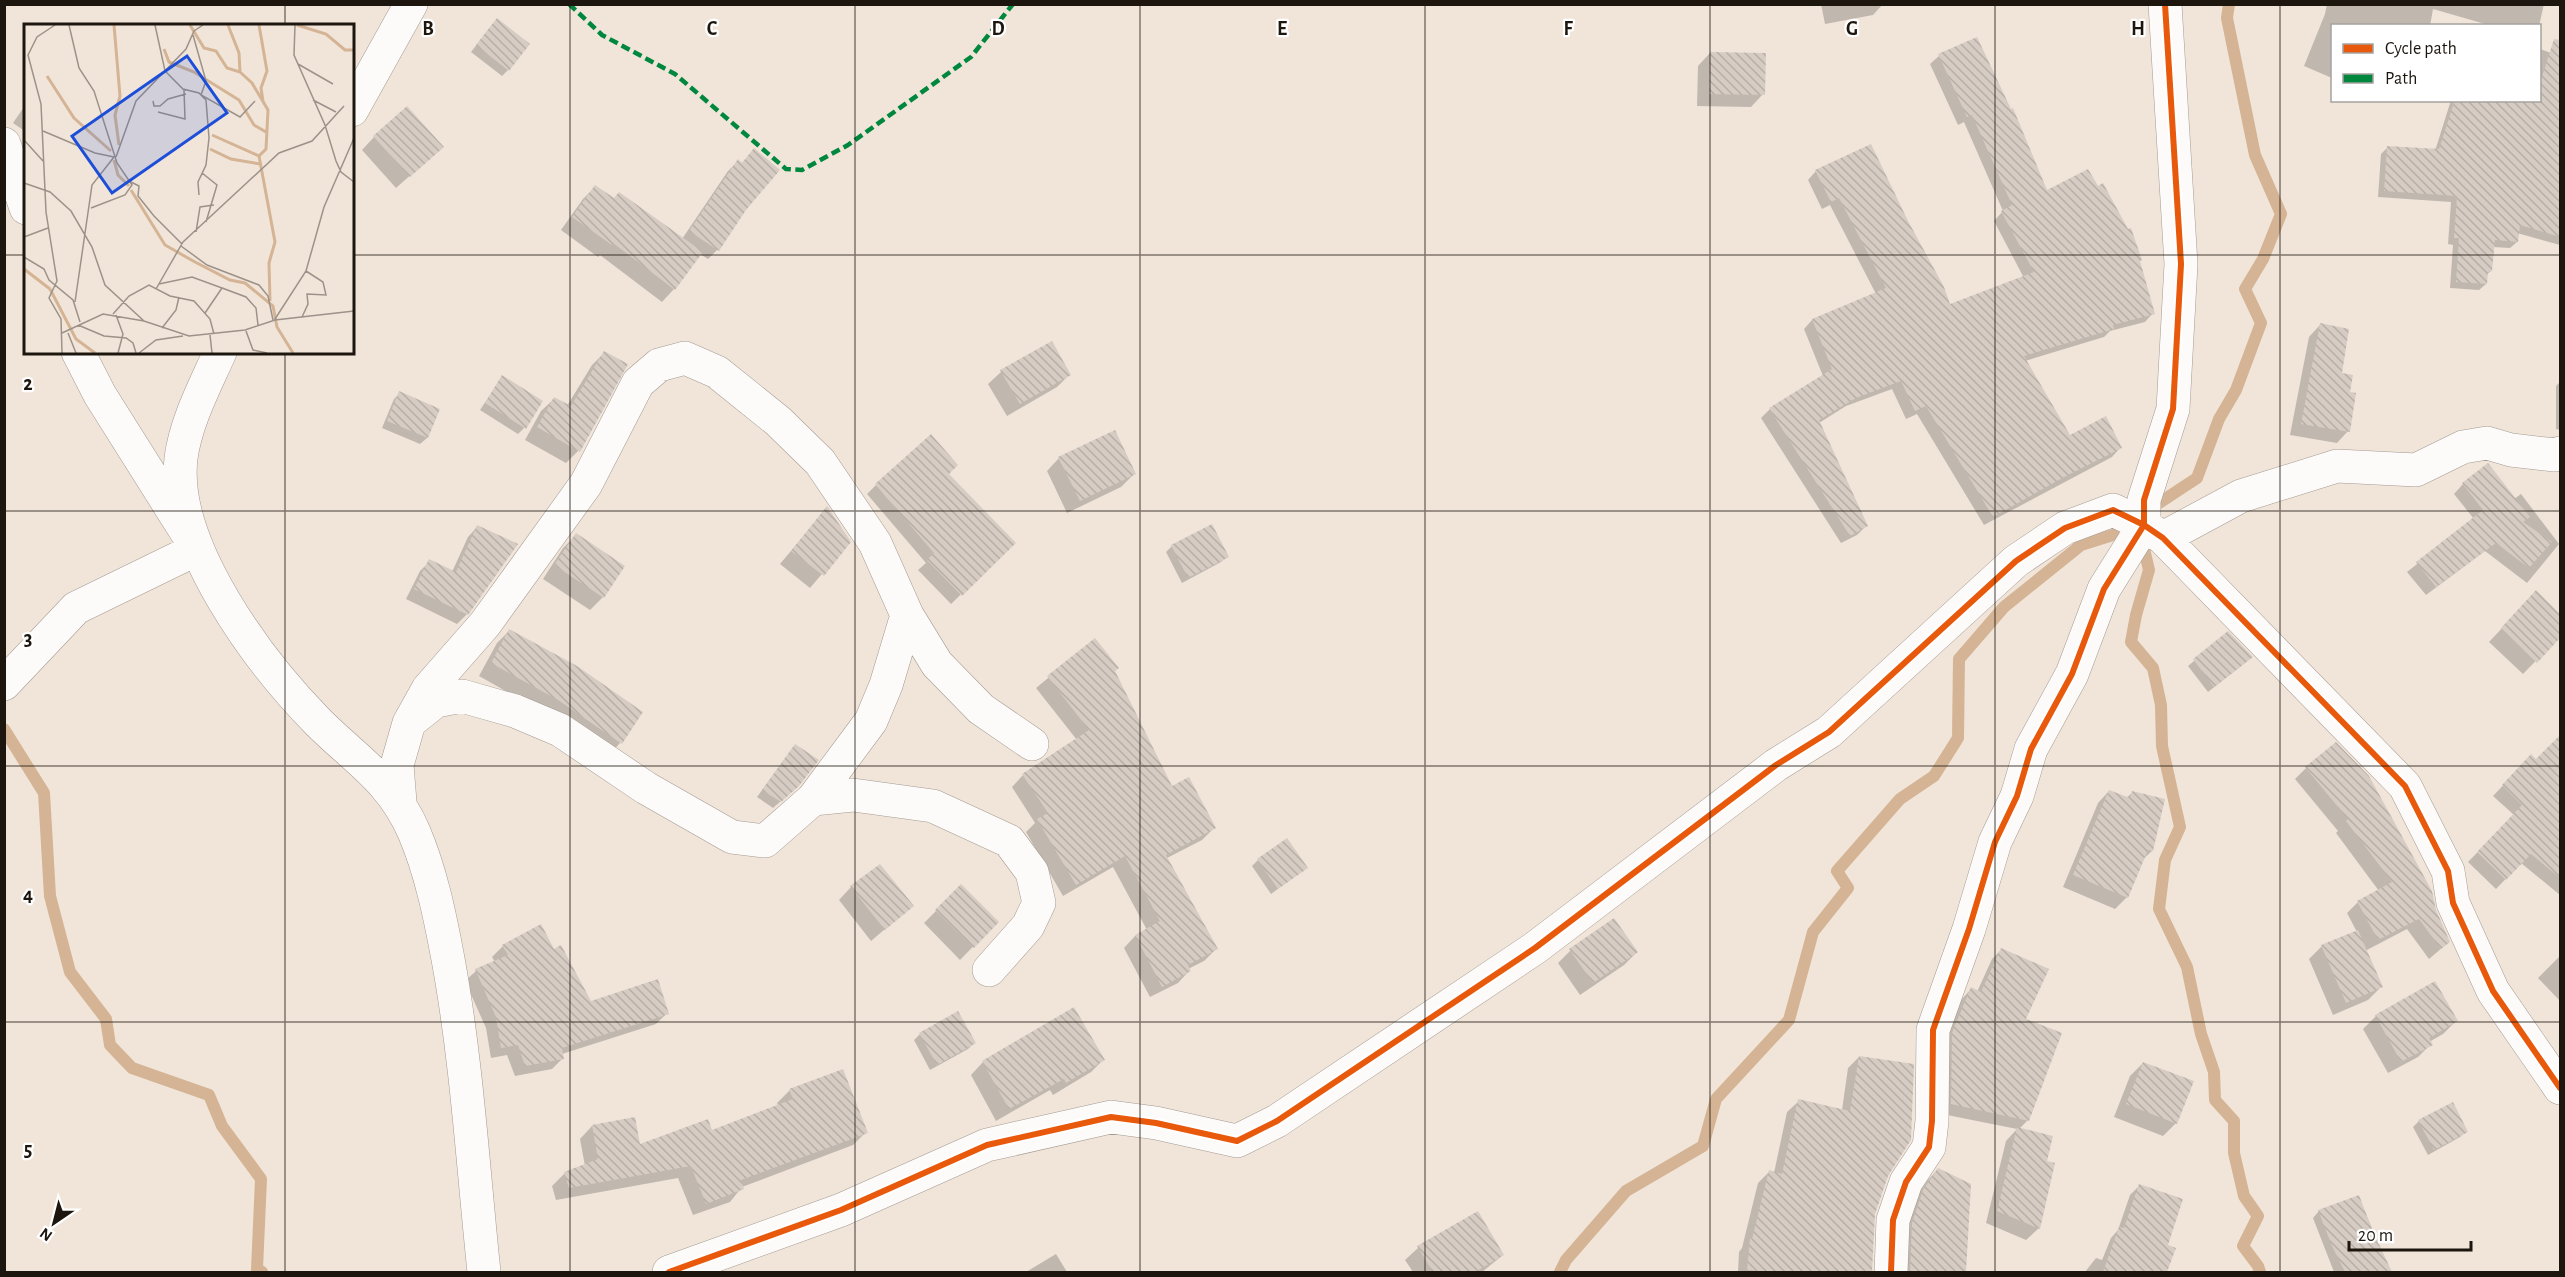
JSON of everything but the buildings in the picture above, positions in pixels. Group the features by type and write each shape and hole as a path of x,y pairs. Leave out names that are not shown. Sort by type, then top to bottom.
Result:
{"street":[{"path":"354,106 411,4"},
{"path":"2154,531 2144,500 2174,409 2181,264 2165,4"},
{"path":"4,144 24,202"},
{"path":"79,354 100,394 197,549 222,595 285,687 320,724 377,774 400,802 415,833 437,901 458,1014 484,1272"},
{"path":"197,549 183,503 182,458 192,418 219,354"},
{"path":"400,802 397,765 409,723 428,689 485,624 586,484 638,383 659,365 686,357 717,372 778,422 820,462 875,543 907,615 937,664 981,709 1032,744"},
{"path":"1891,1272 1893,1220 1906,1182 1929,1147 1932,1121 1933,1030 1969,929 1995,842 2017,796 2031,749 2072,674 2104,589 2154,531 2241,496 2337,466 2416,470 2463,447 2487,443 2511,450 2555,455 2560,453"},
{"path":"669,1272 841,1210 987,1145 1111,1117 1156,1123 1237,1142 1277,1120 1535,948 1776,765 1829,732 2016,561 2065,528 2113,510 2154,531 2404,786 2448,871 2453,903 2493,991 2560,1088"},
{"path":"4,684 76,608 197,549"},
{"path":"409,723 436,701 462,696 515,711 560,730 646,788 732,837 765,841 813,799 871,721 886,685 907,615"},
{"path":"813,799 853,795 933,806 1009,842 1032,872 1039,903 1028,926 989,970"}],"waterway":[{"path":"2151,513 2156,505 2197,478 2219,419 2236,390 2261,323 2245,289 2263,259 2281,214 2255,155 2227,18 2229,4"},
{"path":"1560,1272 1566,1260 1626,1191 1703,1146 1716,1099 1789,1020 1813,932 1848,888 1837,871 1900,799 1934,776 1958,738 1959,659 2004,607 2081,545 2135,528"},
{"path":"2142,540 2149,570 2131,642 2153,668 2161,705 2162,746 2180,827 2165,860 2159,909 2187,967 2201,1034 2214,1072 2215,1100 2234,1121 2234,1153 2244,1196 2258,1216 2243,1246 2260,1272"},
{"path":"4,729 44,793 50,896 70,972 106,1019 110,1045 132,1068 209,1095 222,1126 261,1179 257,1269 262,1272"}],"marked path":[{"path":"569,4 602,35 675,74 786,169 802,170 848,145 971,57 1013,4"}],"cycle path":[{"path":"1891,1272 1893,1220 1906,1182 1929,1147 1932,1121 1933,1030 1969,929 1995,842 2017,796 2031,749 2072,674 2104,589 2144,525 2144,500 2173,409 2181,264 2165,4"},
{"path":"669,1272 841,1210 987,1145 1111,1117 1156,1123 1237,1141 1277,1121 1535,948 1776,765 1829,732 2016,561 2065,528 2113,510 2144,525 2163,538 2405,786 2448,871 2453,903 2493,991 2560,1088"}]}
